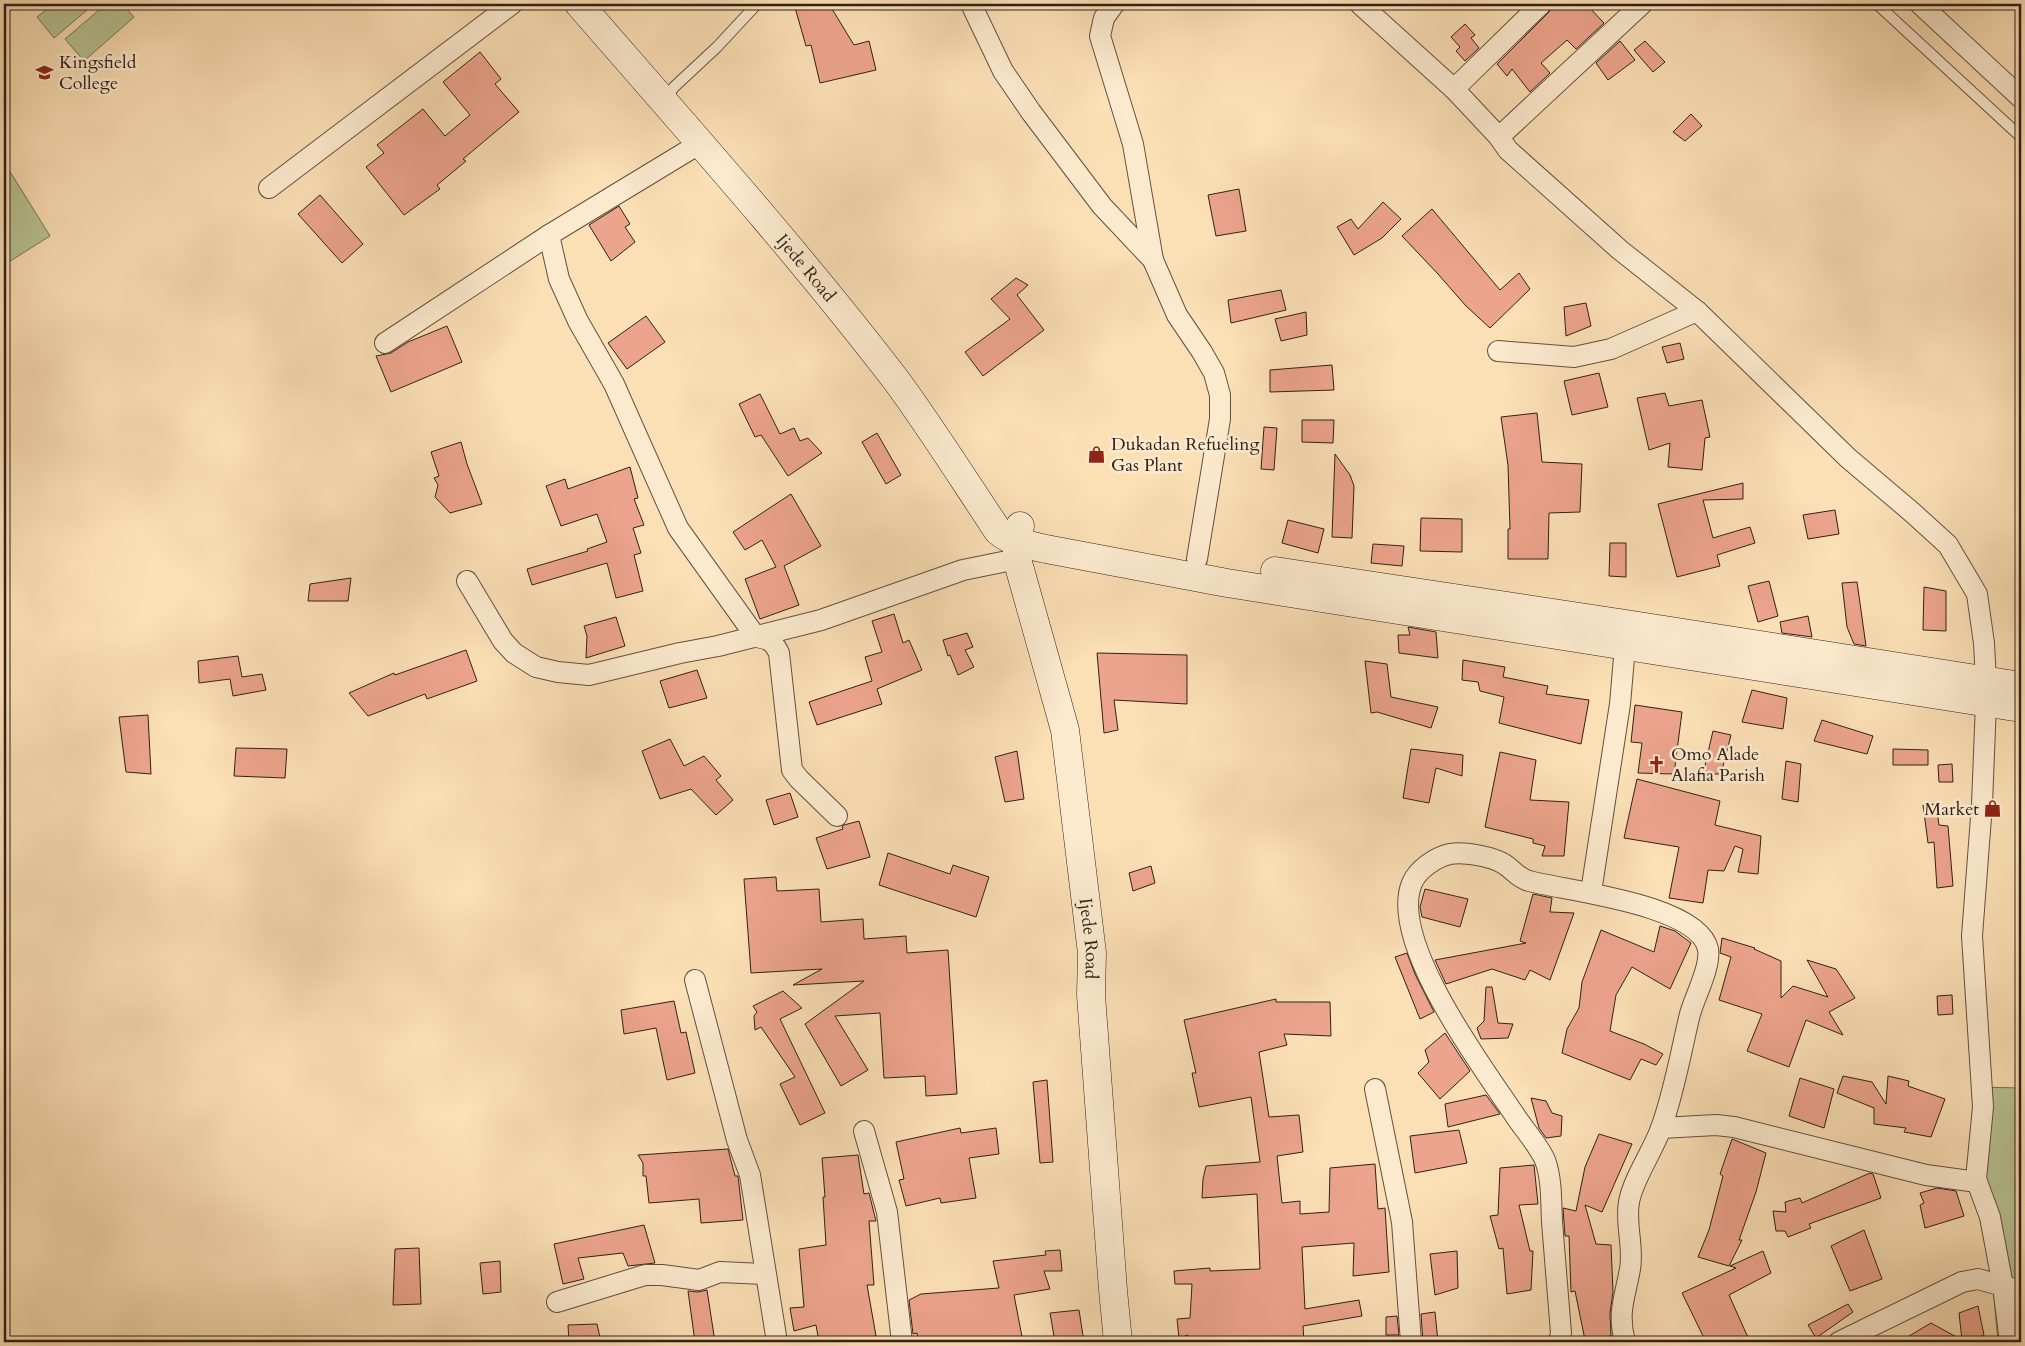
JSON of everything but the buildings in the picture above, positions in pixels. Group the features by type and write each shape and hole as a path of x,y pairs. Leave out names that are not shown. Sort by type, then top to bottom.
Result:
{"main road":[{"name":"Ijede Road","path":"579,4 767,192 908,365 1003,506 1018,542 1065,730 1092,953 1091,995 1112,1290 1118,1342"},
{"name":"Ijede Road","path":"603,4 669,94 700,144 756,207 895,380 934,433 998,531 1018,542"},
{"path":"1018,542 1197,559 1626,624 1986,692 2021,708"},
{"path":"1018,542 1227,583 1625,646 1986,692 2021,686"}],"street":[{"path":"269,188 512,4"},
{"path":"971,4 1003,71 1031,112 1102,206 1153,260"},
{"path":"1114,4 1104,18 1100,36 1133,144 1153,260 1177,315 1214,373 1220,396 1220,419 1197,559"},
{"path":"1454,89 1541,4"},
{"path":"1499,137 1642,4"},
{"path":"1920,4 2021,98"},
{"path":"1370,6 1454,89 1499,137 1508,150 1620,250 1697,311 1848,458 1948,545 1977,594 1984,643 1986,692 1982,804 1972,936 1983,1107 1977,1182 2012,1288 2010,1342"},
{"path":"385,344 549,235 700,144"},
{"path":"549,235 559,279 578,320 614,384 678,528 756,637 770,640 779,653 792,770 837,816"},
{"path":"1498,351 1574,357 1610,349 1697,311"},
{"path":"467,581 503,641 514,653 536,667 589,676 821,620 964,570 1018,542"},
{"path":"1591,892 1620,704 1625,646"},
{"path":"1560,1342 1550,1185 1545,1160 1466,1044 1424,968 1408,922 1408,904 1412,884 1419,872 1436,859 1452,853 1495,859 1508,866 1517,876 1529,881 1591,892 1665,913 1691,927 1702,937 1708,948 1708,962 1691,1010 1662,1128 1630,1198 1627,1220 1630,1268 1621,1310 1625,1342"},
{"path":"695,980 737,1140 750,1175 777,1342"},
{"path":"1375,1089 1402,1222 1411,1342"},
{"path":"1662,1128 1716,1125 1734,1127 1926,1174 1977,1182"},
{"path":"864,1131 887,1212 902,1342"},
{"path":"557,1302 645,1275 662,1275 699,1280 720,1272 765,1274"},
{"path":"1839,1342 1962,1282 1978,1279 2012,1288"}],"lane":[{"path":"669,94 757,4"},
{"path":"1877,4 2021,137"}],"green space":[{"path":"53,4 94,4 54,38 37,17"},
{"path":"106,4 122,4 134,17 84,61 65,39"},
{"path":"4,162 50,236 4,265"},
{"path":"1975,1087 2021,1088 2021,1342 1998,1342"}],"place":[{"name":"Kingsfield College","path":"45,72"},
{"name":"Dukadan Refueling Gas Plant","path":"1097,454"},
{"name":"Omo Alade Alafia Parish","path":"1657,764"},
{"name":"Market","path":"1993,809"}]}
